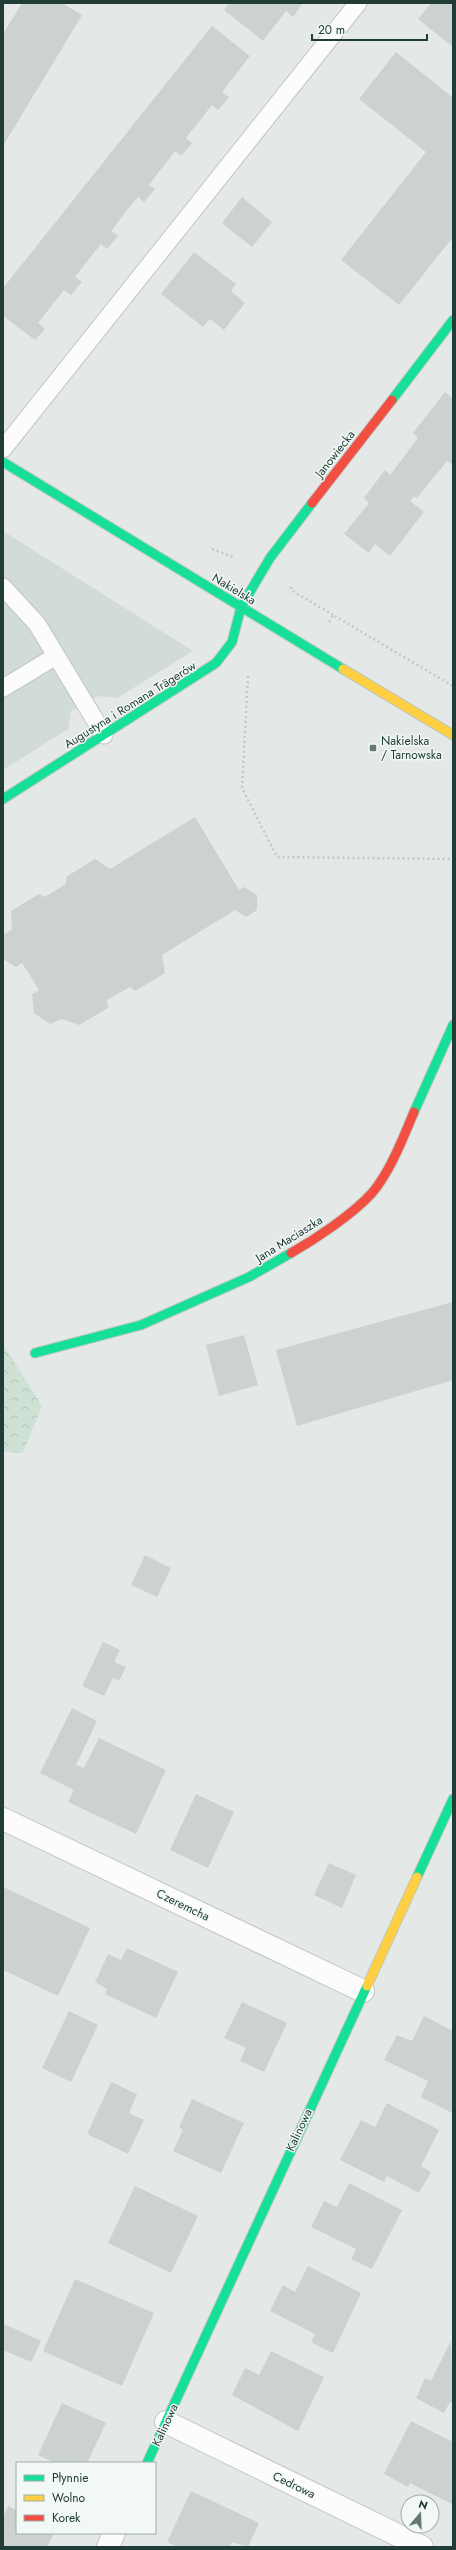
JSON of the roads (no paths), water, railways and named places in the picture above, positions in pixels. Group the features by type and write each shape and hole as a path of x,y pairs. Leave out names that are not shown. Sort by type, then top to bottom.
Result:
{"street":[{"name":"Janowiecka","path":"241,607 270,558 453,320"},
{"name":"Nakielska","path":"3,462 453,735"},
{"name":"Augustyna i Romana Trägerów","path":"3,799 216,663 232,642 241,607"},
{"name":"Jana Maciaszka","path":"35,1353 141,1325 249,1277 318,1238 372,1193 395,1155 453,1025"},
{"name":"Kalinowa","path":"147,2462 363,1991 453,1799"},
{"name":"Czeremcha","path":"3,1820 363,1991"},
{"name":"Cedrowa","path":"166,2422 422,2547"},
{"path":"108,2547 114,2534"}],"lane":[{"path":"3,449 358,3"},
{"path":"3,587 37,624 104,735"},
{"path":"3,688 56,656"}],"place":[{"name":"Nakielska / Tarnowska","path":"373,748"}]}
